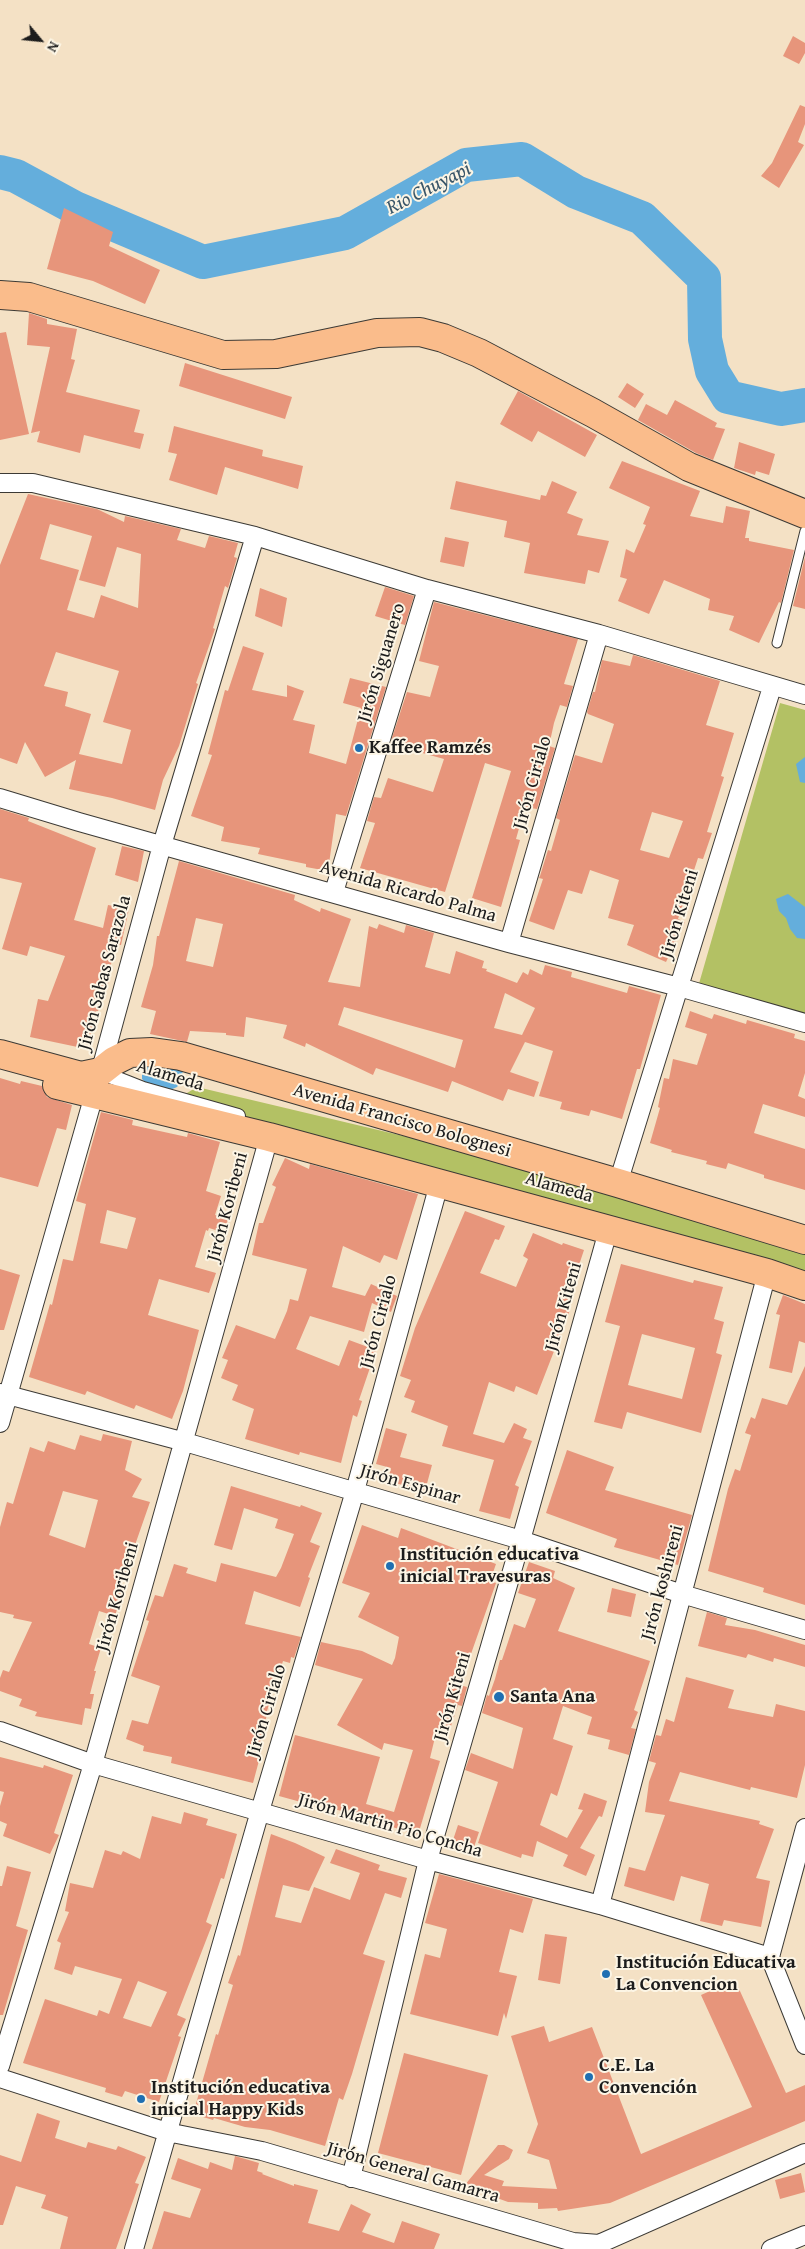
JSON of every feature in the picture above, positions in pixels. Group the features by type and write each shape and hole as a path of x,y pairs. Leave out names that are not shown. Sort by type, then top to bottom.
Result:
{"main road":[{"path":"0,295 9,294 29,297 223,355 276,354 377,333 420,332 443,338 488,357 594,413 689,467 805,514"},
{"name":"Avenida Francisco Bolognesi","path":"97,1083 114,1061 130,1053 152,1052 181,1056 618,1183 805,1240"},
{"name":"Avenida Francisco Bolognesi","path":"0,1054 81,1076 97,1083 269,1137 805,1284"},
{"name":"Avenida Francisco Bolognesi","path":"0,1070 97,1083"}],"street":[{"path":"0,483 33,483 255,536 428,589 599,634 772,686 805,694"},
{"name":"Jirón Sabas Sarazola","path":"0,1423 4,1394 97,1083 162,845 255,536"},
{"name":"Jirón Siguanero","path":"334,892 428,589"},
{"name":"Jirón Cirialo","path":"509,943 599,634"},
{"name":"Jirón Kiteni","path":"618,1183 772,686"},
{"name":"Avenida Ricardo Palma","path":"0,798 78,822 334,892 509,943 680,987 805,1023"},
{"name":"Alameda","path":"97,1083 143,1089 608,1222 767,1273"},
{"name":"Jirón Koribeni","path":"0,2066 93,1764 185,1442 269,1137"},
{"name":"Jirón Cirialo","path":"134,2249 260,1811 355,1491 438,1184"},
{"name":"Jirón Kiteni","path":"351,2178 428,1860 521,1540 608,1230"},
{"name":"Jirón koshireni","path":"600,1904 767,1273"},
{"name":"Jirón Espinar","path":"4,1394 185,1442 355,1491 521,1540 682,1594 805,1630"},
{"name":"Jirón Martin Pio Concha","path":"0,1731 93,1764 428,1860 600,1904 770,1957"},
{"path":"805,1828 770,1957 805,2045"},
{"name":"Jirón General Gamarra","path":"0,2078 167,2132 262,2151 571,2245 599,2244 805,2153"},
{"path":"771,2249 805,2235"}],"lane":[{"path":"777,643 805,531"}],"green space":[{"path":"780,703 805,710 805,1015 698,987"},
{"path":"197,1087 774,1224 805,1234 805,1283 190,1115 182,1096"}],"water":[{"path":"805,757 805,783 800,782 796,764"},
{"path":"788,894 805,907 805,939 797,938 790,929 786,918 779,911 776,899"},
{"path":"146,1060 183,1069 181,1082 177,1087 170,1090 146,1083 142,1079 142,1072"}],"building":[{"path":"793,36 805,43 805,53 799,64 783,56"},
{"path":"800,105 805,107 805,124 798,142 804,145 779,188 761,176 772,163"},
{"path":"64,208 113,232 109,246 160,270 145,304 93,281 47,269"},
{"path":"29,313 47,319 47,324 77,329 71,359 75,360 66,392 140,410 134,432 144,434 140,449 84,435 80,453 37,442 40,431 31,433 50,347 27,345"},
{"path":"6,332 29,434 0,440 0,333"},
{"path":"185,363 292,397 285,419 179,386"},
{"path":"627,383 644,394 635,408 618,397"},
{"path":"518,391 597,435 585,457 538,431 532,442 500,424"},
{"path":"675,400 717,423 715,427 725,429 713,460 696,453 638,420 646,404 667,415"},
{"path":"174,426 263,450 262,456 303,466 298,489 225,467 217,495 169,480 177,454 168,452"},
{"path":"739,442 775,454 769,475 756,471 755,475 734,468"},
{"path":"622,461 700,491 690,516 723,523 726,506 750,511 745,538 749,538 749,541 794,550 781,603 779,602 759,643 729,630 734,616 708,610 710,599 664,580 649,614 618,601 627,579 620,577 626,549 634,553 646,525 643,524 650,507 609,488"},
{"path":"456,481 540,500 541,495 546,496 552,481 577,492 567,513 583,519 577,535 609,541 599,573 588,570 585,584 524,573 530,543 504,537 507,521 450,509"},
{"path":"28,494 97,509 124,522 125,516 181,529 177,540 205,548 209,536 238,543 234,557 237,558 228,588 225,586 213,628 215,629 196,683 198,684 179,746 163,780 155,810 69,789 76,760 45,777 25,742 17,764 0,758 0,565","holes":["50,524 92,536 79,580 105,587 117,547 141,554 138,608 101,595 94,618 67,610 79,570 40,559","56,652 119,671 103,722 131,730 122,764 79,754 91,714 65,706 68,692 44,686"]},
{"path":"445,537 469,542 464,567 440,562"},
{"path":"805,557 805,609 793,606"},
{"path":"385,587 414,596 405,625 375,616"},
{"path":"260,588 287,598 282,627 255,616"},
{"path":"434,602 578,639 564,684 573,686 567,707 560,705 554,723 549,746 555,748 537,809 525,807 516,839 520,840 501,907 472,898 511,771 485,763 445,892 360,868 375,823 367,821 374,797 381,798 388,778 433,792 444,759 390,744 407,692 430,697 439,666 419,661"},
{"path":"243,646 264,653 252,690 287,697 287,685 304,691 293,720 315,725 309,753 346,764 361,708 343,703 350,678 386,687 346,816 336,814 328,871 306,867 306,864 258,854 260,848 221,841 224,827 191,816 212,755 208,754 225,690 228,691"},
{"path":"633,655 720,681 706,725 734,733 721,776 724,777 707,832 712,833 703,859 698,858 678,919 685,922 666,962 627,945 634,925 608,918 619,880 590,870 582,894 568,890 554,930 529,921 543,879 539,878 548,850 551,851 560,820 556,818 575,755 602,763 614,724 587,712 593,692 595,692 602,660 630,666","holes":["652,812 683,821 669,858 640,850"]},
{"path":"0,809 29,818 28,821 96,848 74,920 103,928 108,905 129,909 121,945 117,945 106,980 109,981 98,1011 96,1011 87,1049 30,1037 38,999 48,1001 65,956 30,946 27,956 2,949 22,883 0,878"},
{"path":"122,846 144,851 138,882 115,875"},
{"path":"179,861 295,895 294,900 320,912 321,908 351,919 328,982 360,987 369,926 377,929 379,924 404,933 406,925 434,933 425,967 450,974 456,951 484,961 482,968 487,969 486,971 517,983 523,972 528,975 530,969 542,975 545,965 572,972 571,977 627,993 629,986 661,995 640,1069 637,1069 622,1119 591,1110 589,1116 560,1109 562,1102 539,1096 553,1051 525,1042 510,1072 539,1082 534,1097 508,1089 503,1101 452,1081 448,1092 376,1068 373,1075 306,1043 305,1047 283,1038 287,1025 246,1017 244,1037 226,1035 226,1033 190,1031 187,1042 150,1034 156,1011 141,1007 153,965 157,936 159,936","holes":["196,918 223,924 213,967 186,961","505,993 535,1008 522,1035 494,1028","344,1007 463,1040 455,1068 338,1025"]},
{"path":"690,1011 712,1019 714,1014 746,1024 747,1020 795,1034 794,1038 805,1041 805,1073 798,1096 805,1099 805,1117 763,1104 754,1133 805,1149 805,1190 764,1178 764,1175 728,1163 726,1169 706,1164 707,1161 671,1152 672,1150 650,1143 660,1108 658,1107 664,1078 669,1079 673,1059 697,1065 707,1034 685,1027"},
{"path":"0,1078 20,1084 21,1081 42,1086 47,1097 72,1105 66,1130 57,1128 38,1187 0,1177"},
{"path":"101,1112 133,1120 132,1125 187,1137 188,1133 220,1142 206,1191 221,1196 215,1215 228,1219 225,1233 209,1228 208,1231 206,1230 195,1267 216,1273 209,1293 159,1279 148,1315 199,1330 183,1391 172,1419 136,1405 134,1409 87,1391 85,1395 29,1377 50,1304 52,1305 63,1259 73,1261 86,1204 76,1201","holes":["107,1210 136,1218 127,1249 100,1243"]},
{"path":"285,1158 309,1169 310,1164 418,1194 397,1260 384,1255 380,1263 343,1246 332,1287 365,1296 371,1284 397,1296 391,1312 372,1303 364,1332 310,1316 296,1349 339,1366 349,1340 376,1350 359,1400 362,1401 357,1417 353,1415 341,1463 300,1452 299,1455 245,1439 254,1409 232,1400 238,1385 221,1378 228,1360 222,1358 236,1325 275,1339 290,1299 298,1301 307,1269 252,1255 259,1223 263,1223 276,1187 272,1185"},
{"path":"465,1211 505,1226 499,1240 495,1239 480,1273 516,1287 528,1259 523,1256 533,1233 562,1245 563,1243 584,1250 573,1283 576,1284 566,1309 570,1310 537,1395 516,1386 514,1392 489,1382 473,1434 504,1443 514,1423 527,1429 523,1438 532,1441 515,1485 519,1487 510,1519 479,1511 494,1460 442,1446 448,1426 411,1412 415,1401 404,1397 411,1380 400,1376 415,1328"},
{"path":"621,1264 693,1283 694,1280 723,1287 714,1319 724,1322 716,1353 722,1355 701,1433 627,1412 622,1429 594,1422 620,1326 605,1322","holes":["642,1334 695,1348 682,1399 628,1385"]},
{"path":"0,1269 20,1275 4,1330 0,1330"},
{"path":"783,1295 805,1304 805,1343 799,1341 792,1373 769,1368 780,1315 776,1314"},
{"path":"805,1366 805,1605 763,1592 764,1588 708,1571 728,1489 735,1469 740,1471 751,1435 745,1433 751,1417 755,1419 762,1398 787,1405"},
{"path":"386,1428 407,1434 400,1457 432,1465 425,1491 388,1481 391,1468 376,1464"},
{"path":"103,1434 132,1441 125,1470 142,1479 132,1497 150,1502 120,1588 123,1589 115,1616 99,1611 89,1644 101,1648 90,1694 94,1694 91,1709 85,1708 82,1725 35,1716 37,1712 19,1706 22,1699 0,1691 0,1678 3,1670 9,1672 32,1622 13,1618 14,1615 0,1612 0,1527 7,1502 13,1504 30,1447 44,1452 48,1441 75,1450 80,1435 101,1441","holes":["63,1491 98,1500 85,1548 49,1535"]},
{"path":"567,1450 614,1467 605,1490 692,1515 678,1565 614,1547 617,1539 546,1513"},
{"path":"231,1486 300,1507 301,1505 322,1513 310,1542 320,1546 308,1577 310,1578 300,1607 254,1591 245,1624 301,1637 294,1658 291,1657 290,1663 283,1661 266,1714 261,1741 264,1742 253,1783 171,1763 172,1757 143,1751 144,1746 126,1739 132,1720 148,1724 160,1686 131,1676 149,1621 146,1620 155,1595 163,1597 174,1564 188,1568 186,1573 216,1582 221,1563 276,1577 281,1568 294,1534 275,1528 278,1519 244,1508 232,1550 214,1545"},
{"path":"362,1525 398,1538 401,1528 496,1564 490,1581 496,1583 460,1685 467,1687 462,1706 458,1705 449,1732 437,1729 430,1758 440,1761 418,1835 309,1801 308,1804 279,1796 295,1735 380,1757 366,1804 394,1812 413,1750 384,1743 382,1750 337,1725 363,1679 315,1665 321,1642 362,1651 392,1665 395,1658 399,1637 358,1617 370,1593 342,1583"},
{"path":"529,1562 555,1571 553,1578 575,1588 558,1631 650,1661 634,1710 638,1712 631,1728 636,1729 629,1755 608,1749 610,1740 587,1734 592,1717 563,1706 553,1739 573,1746 557,1796 551,1793 540,1825 567,1838 583,1810 578,1809 584,1793 607,1801 602,1817 599,1816 580,1848 595,1855 586,1876 563,1866 568,1855 537,1841 533,1857 522,1854 521,1858 478,1843 498,1782 465,1770 471,1753 513,1769 523,1728 482,1713 514,1624 525,1628 536,1599 518,1593"},
{"path":"612,1588 636,1594 631,1617 607,1612"},
{"path":"707,1612 727,1618 725,1625 755,1630 805,1645 805,1667 774,1658 773,1662 748,1654 746,1658 698,1646"},
{"path":"686,1677 734,1690 728,1708 773,1717 776,1704 805,1711 805,1765 797,1798 751,1787 750,1790 680,1772 669,1801 760,1821 759,1824 774,1829 756,1878 770,1881 761,1927 724,1920 722,1926 700,1921 709,1884 681,1876 674,1901 624,1886 629,1867 645,1871 665,1815 645,1812 649,1782 656,1763 649,1761 656,1735 661,1736 666,1719 674,1722"},
{"path":"0,1757 43,1768 44,1765 73,1775 54,1833 59,1835 50,1854 3,1836 7,1824 0,1821 0,1806 4,1792 0,1791"},
{"path":"184,1812 208,1819 206,1825 237,1834 224,1879 221,1878 206,1922 212,1925 177,2015 186,2019 178,2036 181,2037 159,2102 125,2091 122,2097 105,2092 106,2088 23,2063 45,1999 97,2016 99,2010 109,2014 122,1979 75,1966 72,1975 54,1969 61,1943 57,1941 69,1912 65,1911 70,1883 93,1888 105,1850 121,1855 123,1851 140,1859 152,1816 181,1824","holes":["138,1981 167,1992 151,2027 123,2018"]},
{"path":"458,1825 479,1832 473,1850 452,1843"},
{"path":"271,1834 325,1857 309,1891 283,1885 275,1917 301,1923 314,1887 350,1900 360,1873 330,1863 336,1849 380,1865 378,1870 407,1878 401,1898 385,1893 363,1954 385,1961 352,2074 343,2100 339,2098 325,2146 270,2130 245,2127 193,2114 216,2034 218,2035 233,1985 228,1983 238,1955 240,1956"},
{"path":"7,1866 31,1872 16,1926 28,1930 3,2015 0,2015 0,1886 2,1886"},
{"path":"439,1874 533,1899 523,1933 510,1929 499,1972 517,1976 506,2019 504,2013 498,2036 410,2014 425,1954 440,1958 447,1929 425,1923"},
{"path":"545,1934 567,1937 560,1984 538,1980"},
{"path":"735,1980 786,2093 805,2085 805,2121 610,2203 558,2211 557,2208 538,2209 538,2203 508,2202 464,2186 498,2145 504,2145 513,2150 509,2159 484,2175 504,2181 502,2186 557,2189 549,2160 527,2153 538,2124 511,2036 544,2026 549,2042 592,2027 641,2154 752,2107 701,1995"},
{"path":"404,2053 488,2075 461,2175 378,2153"},
{"path":"37,2113 60,2121 55,2138 86,2148 88,2142 116,2150 118,2146 146,2157 135,2183 139,2184 116,2249 60,2249 68,2217 41,2208 46,2195 16,2186 3,2225 0,2225 0,2155 21,2162"},
{"path":"235,2156 259,2163 257,2171 262,2174 294,2186 294,2184 318,2190 308,2223 339,2231 351,2204 371,2214 362,2232 394,2243 402,2221 440,2234 434,2249 152,2249 164,2211 190,2218 201,2189 171,2179 178,2158 208,2169 210,2162 232,2170"},
{"path":"801,2173 805,2192 780,2199 775,2180"}],"waterway":[{"name":"Rio Chuyapi","path":"0,172 16,176 75,208 203,262 345,233 466,165 522,159 576,192 642,218 704,278 705,339 712,371 728,397 781,409 805,405"}],"place":[{"name":"Kaffee Ramzés","path":"359,748"},
{"name":"Institución educativa inicial Travesuras","path":"390,1566"},
{"name":"Santa Ana","path":"499,1697"},
{"name":"Institución Educativa La Convencion","path":"606,1974"},
{"name":"C.E. La Convención","path":"589,2077"},
{"name":"Institución educativa inicial Happy Kids","path":"141,2099"}]}
